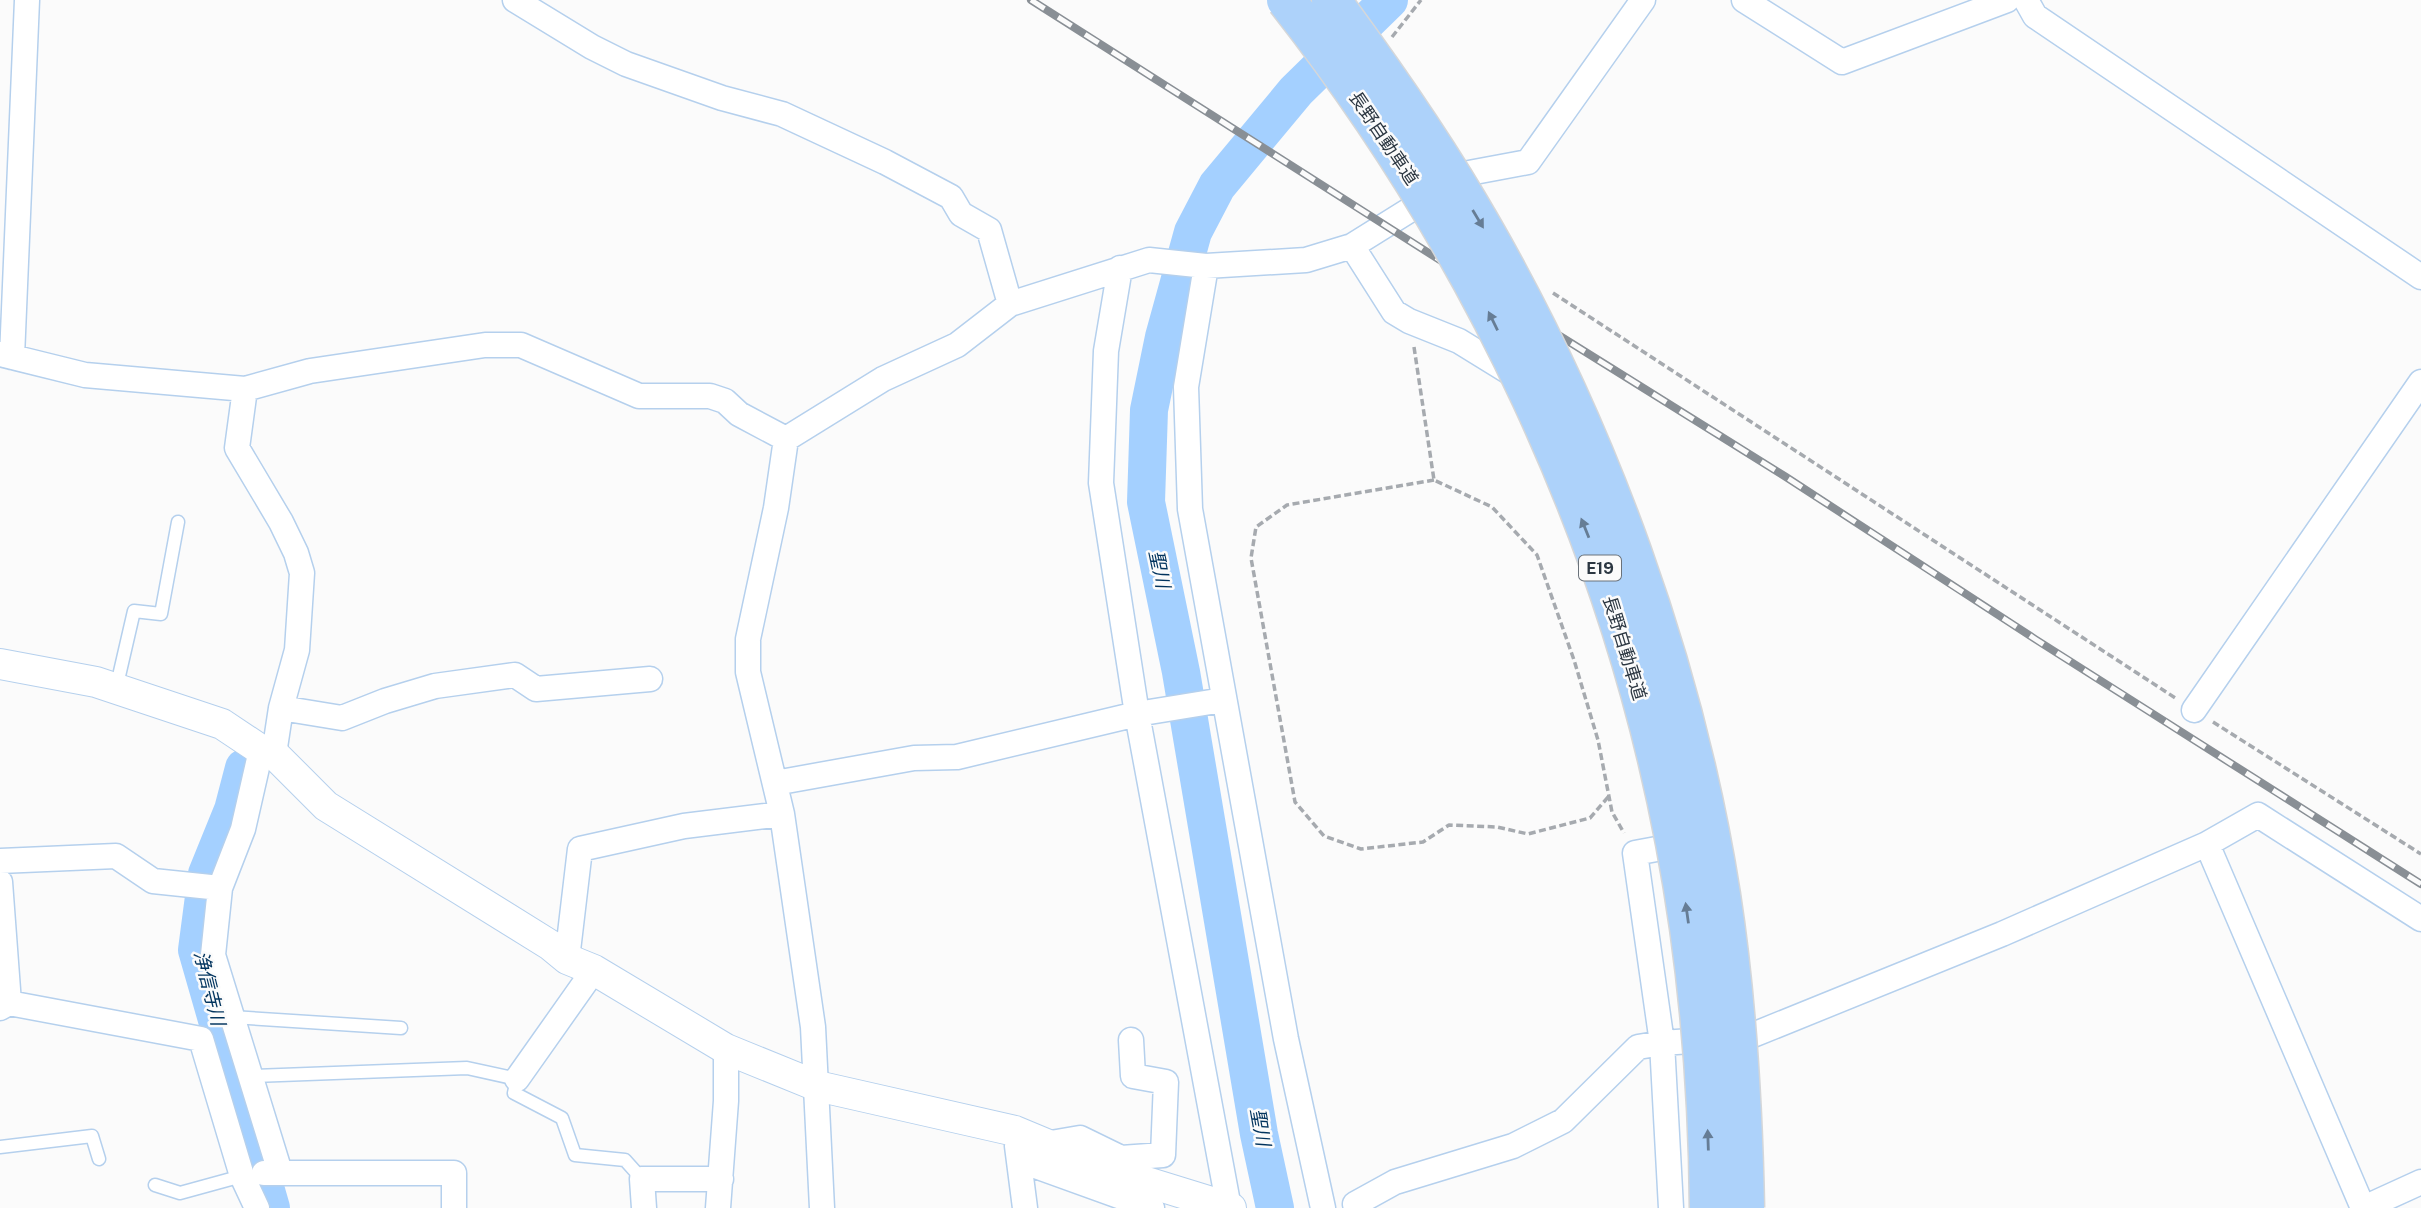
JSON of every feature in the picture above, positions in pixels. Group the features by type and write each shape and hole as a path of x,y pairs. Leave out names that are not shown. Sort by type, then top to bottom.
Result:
{"highway":[{"name":"長野自動車道","path":"1286,0 1383,136 1453,245 1542,422 1609,594 1661,777 1686,902 1703,1056 1709,1208"},
{"name":"長野自動車道","path":"1331,0 1370,52 1447,167 1516,288 1548,349 1579,419 1622,524 1643,584 1680,706 1721,894 1740,1074 1745,1208"}],"street":[{"path":"27,0 6,356 85,375 245,389 310,371 485,345 521,345 639,396 710,396 724,401 739,414 786,439"},
{"path":"515,0 592,47 626,64 722,98 782,114 885,162 951,197 961,214 989,230 1010,304"},
{"path":"1346,0 1381,38 1469,173"},
{"path":"786,439 883,379 957,345 1010,304 1149,260 1206,266 1306,260 1352,246 1387,227 1469,173 1528,163 1643,0"},
{"path":"1744,0 1842,62 2007,0"},
{"path":"2026,0 2035,16 2421,277"},
{"path":"1352,246 1394,312 1409,321 1459,341 1595,425 1628,508 1669,626 1721,837 1741,952 1758,1162 1758,1208"},
{"path":"1206,266 1186,387 1190,509 1286,1039 1323,1208"},
{"path":"1045,1144 1111,1171 1230,1208 1137,714 1101,483 1106,351 1120,268"},
{"path":"2194,710 2421,382"},
{"path":"245,389 237,448 286,530 302,573 297,650 281,708 243,829 209,886 221,1032 246,1175 257,1208"},
{"path":"786,439 776,509 748,639 748,672 782,814 813,1027 822,1208"},
{"path":"0,664 96,682 222,724 267,752 326,806 581,964 726,1049 817,1086 1017,1145 1152,1208"},
{"path":"281,708 342,718 435,686 514,675 536,689 650,679"},
{"path":"775,783 914,758 957,757 1137,714 1223,700"},
{"path":"517,1079 581,964 580,849 684,826 782,814"},
{"path":"1356,1208 1355,1204 1395,1182 1513,1146 1563,1121 1638,1047 1748,1037 2002,934 2207,844 2258,815 2421,919"},
{"path":"1671,1208 1662,1043 1635,853 1721,837"},
{"path":"2207,844 2363,1208 2421,1182"},
{"path":"0,861 116,856 153,881 209,886"},
{"path":"0,882 2,1009 221,1032"},
{"path":"221,1032 250,1076 278,1172"},
{"path":"1017,1145 1080,1138 1121,1158 1163,1155 1166,1082 1133,1076 1131,1040"},
{"path":"718,1208 726,1101 726,1049"},
{"path":"1017,1145 1025,1208"},
{"path":"246,1175 278,1172 454,1173 454,1208"},
{"path":"644,1208 642,1180 721,1179"}],"lane":[{"path":"116,689 134,611 161,614 178,523"},
{"path":"221,1032 401,1028"},
{"path":"250,1076 467,1068 517,1079 514,1093 562,1118 575,1156 625,1160 642,1180"},
{"path":"0,1147 92,1136 99,1159"},
{"path":"155,1185 180,1193 246,1175"}],"path":[{"path":"1381,38 1421,0"},
{"path":"1550,291 2194,710 2421,853"},
{"path":"1409,321 1434,480"},
{"path":"1609,796 1590,818 1528,835 1497,827 1449,825 1423,842 1361,849 1324,835 1295,802 1251,558 1256,527 1287,505 1434,480 1492,507 1536,555 1598,740 1609,796 1612,812 1635,853"}],"waterway":[{"name":"聖川","path":"1275,1208 1259,1134 1181,672 1146,502 1149,410 1164,337 1193,232 1217,186 1296,91 1389,0"},
{"name":"浄信寺川","path":"244,768 233,810 207,874 197,950 271,1208"}],"railway":[{"path":"1031,0 1786,477 2421,884"}]}
